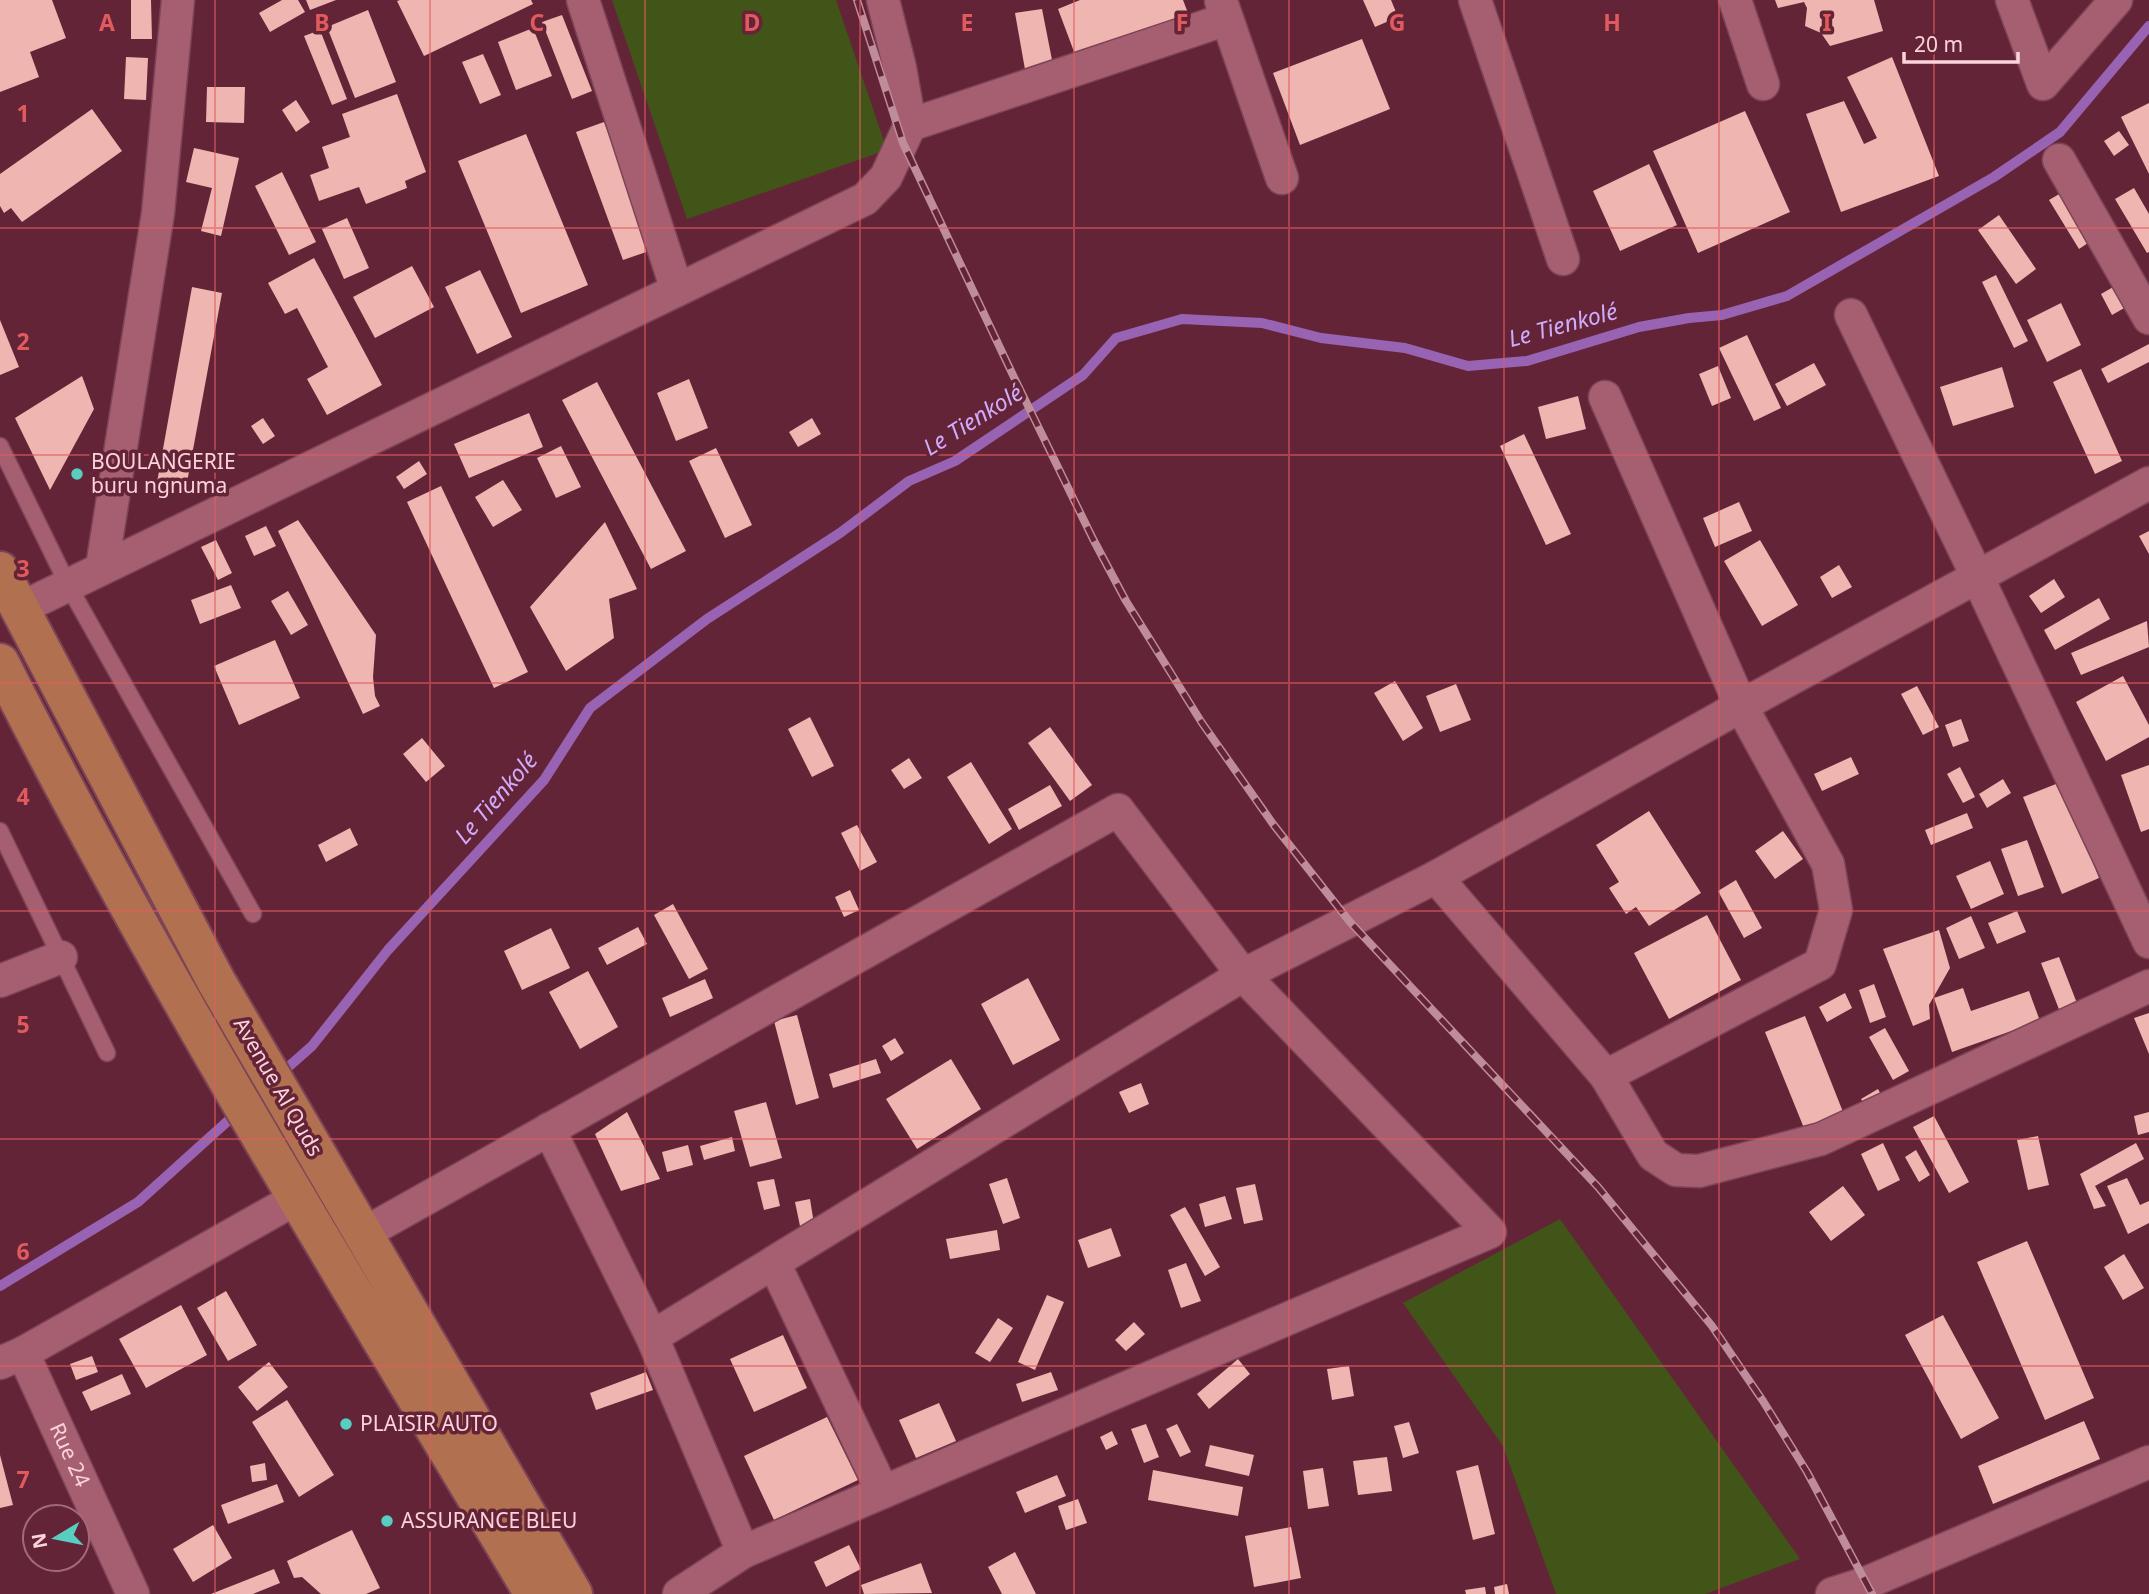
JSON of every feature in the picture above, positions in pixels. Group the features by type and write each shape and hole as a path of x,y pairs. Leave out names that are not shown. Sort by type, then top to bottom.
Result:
{"main road":[{"name":"Avenue Al Quds","path":"0,571 216,981 573,1594"},
{"name":"Avenue Al Quds","path":"0,663 39,742 185,1006 534,1594"}],"street":[{"path":"102,567 158,213 178,0"},
{"path":"583,0 677,290"},
{"path":"19,609 865,200 887,177 910,125 900,68 883,0"},
{"path":"1475,0 1563,259"},
{"path":"1735,0 1763,84"},
{"path":"2012,0 2043,84 2116,0"},
{"path":"910,125 1224,9 1282,178"},
{"path":"2059,160 2149,318"},
{"path":"1851,315 2149,942"},
{"path":"1605,397 1741,706 1828,863 1836,910 1820,964 1606,1076"},
{"path":"652,1337 1243,975 1436,877 1741,706 2149,483"},
{"path":"363,1234 1118,810 1243,975 1490,1232 743,1552 679,1594"},
{"path":"1436,877 1606,1076 1653,1155 1676,1170 1699,1171 1821,1139 2149,986"},
{"path":"0,981 61,957"},
{"path":"549,1129 652,1337 743,1552"},
{"path":"11,1358 297,1198"},
{"path":"774,1263 883,1492"},
{"name":"Rue 24","path":"11,1358 133,1594"},
{"path":"1832,1594 1866,1583 2149,1462"}],"lane":[{"path":"0,446 68,584 253,914"},
{"path":"0,831 107,1052"}],"green space":[{"path":"612,0 836,0 887,150 687,219"},
{"path":"1560,1219 1800,1559 1705,1594 1556,1594 1503,1446 1403,1303"}],"building":[{"path":"0,0 52,0 66,38 30,52 39,77 0,92"},
{"path":"131,0 151,0 152,39 131,39"},
{"path":"282,0 298,0 305,12 270,32 259,13"},
{"path":"306,0 336,0 310,10"},
{"path":"531,0 533,4 424,56 397,1"},
{"path":"1080,0 1183,0 1191,21 1079,65 1058,9"},
{"path":"1363,0 1391,0 1398,17 1375,27"},
{"path":"1775,0 1874,0 1883,31 1830,46 1821,33 1805,26 1807,8 1804,2 1778,8"},
{"path":"1042,9 1054,70 1026,75 1015,13"},
{"path":"368,10 396,82 355,98 327,27"},
{"path":"562,15 592,91 572,99 542,22"},
{"path":"533,28 552,76 516,90 498,42"},
{"path":"320,30 347,99 332,105 304,36"},
{"path":"1362,39 1390,109 1300,145 1273,73"},
{"path":"483,54 501,95 480,104 462,62"},
{"path":"126,57 148,58 146,100 124,99"},
{"path":"1892,57 1939,176 1841,212 1806,114 1844,101 1864,144 1877,138 1847,77"},
{"path":"207,87 245,87 244,123 206,122"},
{"path":"397,94 426,172 405,181 407,188 366,204 359,187 319,201 310,175 329,168 322,147 350,137 342,114"},
{"path":"296,100 310,122 296,132 282,110"},
{"path":"2149,103 2149,174 2121,117"},
{"path":"92,109 122,151 22,222 11,208 4,213 0,206 0,174"},
{"path":"1745,111 1790,212 1698,253 1653,151"},
{"path":"604,122 652,250 623,260 576,132"},
{"path":"2119,131 2129,145 2114,156 2104,141"},
{"path":"526,134 588,285 521,313 458,161"},
{"path":"194,148 239,158 221,236 201,231 212,188 186,182"},
{"path":"1649,164 1677,225 1620,251 1593,191"},
{"path":"282,172 316,242 289,255 255,186"},
{"path":"2134,188 2149,214 2147,253 2115,199"},
{"path":"2061,193 2091,241 2079,249 2049,200"},
{"path":"1999,215 2036,269 2016,284 1978,230"},
{"path":"347,218 369,268 344,279 322,229"},
{"path":"314,258 382,385 327,415 307,379 328,367 297,308 285,314 268,283"},
{"path":"412,266 434,307 375,338 353,297"},
{"path":"480,270 512,337 477,354 445,287"},
{"path":"1996,275 2028,341 2014,348 1982,282"},
{"path":"2115,286 2126,307 2112,315 2101,294"},
{"path":"192,287 222,293 185,493 156,488"},
{"path":"2061,303 2081,345 2047,362 2027,320"},
{"path":"0,320 19,367 0,375"},
{"path":"1747,335 1781,408 1754,421 1719,348"},
{"path":"2149,344 2149,362 2108,383 2101,369"},
{"path":"1814,363 1826,385 1787,406 1775,384"},
{"path":"1718,366 1731,398 1712,406 1699,374"},
{"path":"2002,367 2014,407 1953,426 1940,387"},
{"path":"2081,369 2122,461 2095,474 2053,382"},
{"path":"82,376 94,409 50,490 15,418"},
{"path":"689,379 708,428 676,441 657,393"},
{"path":"597,382 686,551 651,569 562,400"},
{"path":"1578,396 1586,429 1546,439 1538,407"},
{"path":"529,413 543,447 469,478 454,444"},
{"path":"263,418 275,436 263,444 251,426"},
{"path":"812,418 821,434 798,447 789,432"},
{"path":"1524,434 1571,534 1546,545 1500,446"},
{"path":"561,446 581,487 556,498 537,458"},
{"path":"716,448 752,525 725,538 689,461"},
{"path":"419,461 427,474 404,489 396,477"},
{"path":"503,480 522,510 493,527 475,497"},
{"path":"441,486 528,672 494,688 407,502"},
{"path":"1739,502 1752,531 1715,547 1703,518"},
{"path":"298,520 376,635 373,677 375,696 380,706 363,714 278,531"},
{"path":"605,522 637,589 609,599 614,638 566,671 530,607"},
{"path":"266,526 276,546 254,556 245,536"},
{"path":"2149,531 2149,554 2139,536"},
{"path":"216,540 232,573 218,580 201,547"},
{"path":"1760,540 1798,605 1762,626 1724,561"},
{"path":"1839,565 1852,587 1832,598 1820,577"},
{"path":"2054,579 2065,597 2041,613 2029,596"},
{"path":"231,585 241,608 200,624 191,600"},
{"path":"288,591 308,625 291,635 271,601"},
{"path":"2099,598 2110,619 2055,650 2044,630"},
{"path":"2147,621 2149,647 2081,675 2071,653"},
{"path":"275,640 300,698 239,725 214,666"},
{"path":"2123,676 2149,725 2149,737 2106,761 2076,702"},
{"path":"1395,681 1423,728 1403,741 1374,693"},
{"path":"1456,684 1471,720 1440,732 1426,696"},
{"path":"1917,686 1939,727 1923,735 1901,694"},
{"path":"810,717 834,766 812,777 788,729"},
{"path":"1961,719 1969,741 1953,747 1945,725"},
{"path":"1050,727 1092,785 1070,801 1028,743"},
{"path":"422,738 445,766 426,782 403,754"},
{"path":"1851,757 1859,774 1822,791 1814,774"},
{"path":"909,758 922,778 904,789 891,770"},
{"path":"971,762 1012,829 989,844 947,777"},
{"path":"2149,765 2149,829 2141,832 2121,775"},
{"path":"1960,767 1975,797 1963,803 1947,774"},
{"path":"2003,779 2011,793 1987,808 1979,794"},
{"path":"2061,782 2099,878 2062,894 2023,797"},
{"path":"1050,785 1062,806 1019,830 1008,809"},
{"path":"1649,811 1701,893 1649,926 1636,907 1626,914 1609,888 1619,882 1596,845"},
{"path":"1967,813 1973,828 1931,845 1925,830"},
{"path":"857,825 877,862 860,871 841,833"},
{"path":"350,828 358,845 326,862 318,845"},
{"path":"1783,831 1803,859 1775,879 1755,851"},
{"path":"2027,840 2044,887 2018,896 2001,849"},
{"path":"1990,861 2004,894 1971,909 1956,876"},
{"path":"1736,880 1762,928 1744,938 1718,891"},
{"path":"850,890 859,910 844,917 835,897"},
{"path":"673,904 708,969 689,979 654,915"},
{"path":"2017,911 2026,932 1997,944 1988,923"},
{"path":"1707,915 1741,980 1669,1019 1634,953"},
{"path":"1971,916 1985,948 1959,959 1946,928"},
{"path":"638,927 647,944 607,965 598,948"},
{"path":"551,928 570,968 522,990 504,951"},
{"path":"1939,930 1950,968 1929,1005 1930,1019 1913,1026 1883,949"},
{"path":"2059,957 2080,1011 2062,1017 2041,963"},
{"path":"588,971 618,1027 580,1049 549,992"},
{"path":"1028,978 1060,1040 1013,1065 981,1004"},
{"path":"705,979 713,998 670,1017 662,998"},
{"path":"1874,984 1886,1017 1870,1023 1859,990"},
{"path":"1963,988 1971,1011 2029,991 2040,1021 1952,1052 1934,998"},
{"path":"1845,993 1852,1008 1827,1022 1819,1007"},
{"path":"2149,1013 2149,1054 2134,1018"},
{"path":"797,1015 819,1098 796,1105 774,1021"},
{"path":"1805,1016 1845,1117 1806,1133 1765,1032"},
{"path":"1885,1028 1909,1071 1893,1080 1869,1037"},
{"path":"895,1038 904,1053 891,1061 882,1046"},
{"path":"876,1059 881,1073 833,1088 829,1074"},
{"path":"951,1059 981,1109 917,1149 886,1099"},
{"path":"1141,1083 1149,1104 1129,1113 1119,1092"},
{"path":"1878,1089 1884,1100 1868,1111 1861,1099"},
{"path":"766,1102 782,1158 750,1167 734,1111"},
{"path":"627,1112 660,1179 621,1191 595,1134"},
{"path":"2149,1112 2149,1132 2138,1135 2134,1116"},
{"path":"1934,1116 1969,1182 1949,1193 1913,1127"},
{"path":"2038,1136 2049,1185 2028,1190 2017,1140"},
{"path":"732,1137 735,1151 704,1160 700,1146"},
{"path":"1883,1143 1900,1180 1878,1191 1861,1154"},
{"path":"2136,1143 2144,1159 2095,1186 2106,1206 2094,1209 2080,1174"},
{"path":"688,1145 693,1165 667,1172 662,1152"},
{"path":"1916,1150 1930,1175 1919,1182 1905,1157"},
{"path":"1007,1178 1020,1218 1003,1224 989,1184"},
{"path":"2127,1178 2140,1205 2149,1201 2149,1223 2128,1234 2107,1186"},
{"path":"774,1179 780,1206 764,1210 757,1182"},
{"path":"1255,1184 1263,1220 1244,1224 1236,1188"},
{"path":"1843,1186 1865,1215 1831,1241 1809,1212"},
{"path":"1225,1196 1232,1219 1205,1227 1199,1204"},
{"path":"810,1199 814,1224 800,1226 795,1202"},
{"path":"1185,1207 1220,1267 1205,1276 1170,1215"},
{"path":"1111,1228 1121,1256 1088,1268 1078,1240"},
{"path":"997,1230 1000,1250 950,1259 946,1239"},
{"path":"2027,1241 2094,1398 2045,1420 1977,1262"},
{"path":"2124,1254 2144,1288 2123,1300 2104,1267"},
{"path":"1186,1263 1201,1301 1181,1308 1168,1270"},
{"path":"226,1291 257,1345 228,1361 197,1308"},
{"path":"1047,1295 1064,1302 1035,1370 1018,1362"},
{"path":"181,1305 207,1355 146,1388 119,1339"},
{"path":"1943,1315 1999,1418 1961,1439 1905,1335"},
{"path":"998,1318 1013,1328 990,1362 975,1353"},
{"path":"1134,1322 1145,1334 1126,1351 1115,1340"},
{"path":"783,1335 807,1388 754,1412 730,1359"},
{"path":"92,1356 98,1372 76,1380 70,1364"},
{"path":"1238,1359 1250,1374 1209,1409 1197,1394"},
{"path":"269,1362 288,1387 257,1411 238,1387"},
{"path":"1349,1366 1354,1396 1332,1400 1327,1369"},
{"path":"646,1372 653,1390 596,1410 590,1393"},
{"path":"1051,1372 1058,1390 1022,1402 1016,1384"},
{"path":"122,1374 131,1394 91,1411 82,1392"},
{"path":"287,1400 334,1475 299,1497 252,1422"},
{"path":"939,1403 956,1441 916,1458 899,1420"},
{"path":"827,1417 858,1480 774,1520 744,1456"},
{"path":"2084,1421 2100,1459 1993,1504 1978,1466"},
{"path":"1409,1422 1419,1453 1403,1458 1394,1426"},
{"path":"1146,1424 1159,1457 1144,1463 1131,1429"},
{"path":"1177,1424 1191,1452 1180,1457 1166,1429"},
{"path":"1112,1431 1118,1444 1106,1450 1100,1437"},
{"path":"1210,1445 1254,1455 1249,1476 1205,1466"},
{"path":"0,1455 13,1505 0,1508"},
{"path":"1387,1457 1392,1491 1358,1495 1353,1461"},
{"path":"265,1463 267,1480 252,1482 250,1466"},
{"path":"1478,1465 1495,1534 1473,1540 1456,1471"},
{"path":"1323,1468 1329,1506 1308,1509 1303,1471"},
{"path":"1153,1470 1243,1487 1238,1516 1148,1500"},
{"path":"1057,1475 1066,1496 1025,1513 1016,1492"},
{"path":"277,1484 284,1502 228,1524 221,1505"},
{"path":"1078,1499 1087,1523 1066,1530 1058,1506"},
{"path":"213,1525 232,1558 193,1582 173,1549"},
{"path":"1291,1527 1301,1578 1254,1587 1245,1536"},
{"path":"352,1530 380,1588 366,1594 321,1594 302,1577 294,1578 287,1561"},
{"path":"849,1545 861,1569 826,1587 814,1562"},
{"path":"1015,1552 1036,1594 1002,1594 988,1567"},
{"path":"921,1563 932,1593 864,1594 861,1585"},
{"path":"274,1569 280,1583 253,1594 211,1594"},
{"path":"1507,1584 1509,1594 1495,1594 1494,1587"},
{"path":"1485,1587 1486,1594 1466,1594 1465,1590"}],"waterway":[{"name":"Le Tienkolé","path":"278,1076 312,1046 388,950 544,780 590,708 707,619 840,533 909,481 955,461 1083,375 1116,338 1182,319 1262,323 1321,338 1405,348 1468,366 1527,361 1639,327 1722,315 1787,296 1994,177 2060,132 2149,26"},
{"name":"Le Tienkolé","path":"0,1286 138,1202 240,1110"}],"railway":[{"path":"857,0 903,143 1011,371 1126,601 1202,723 1273,824 1350,922 1598,1187 1712,1326 1807,1472 1872,1594"}],"place":[{"name":"BOULANGERIE buru ngnuma","path":"77,474"},
{"name":"PLAISIR AUTO","path":"346,1424"},
{"name":"ASSURANCE BLEU","path":"387,1521"}]}
